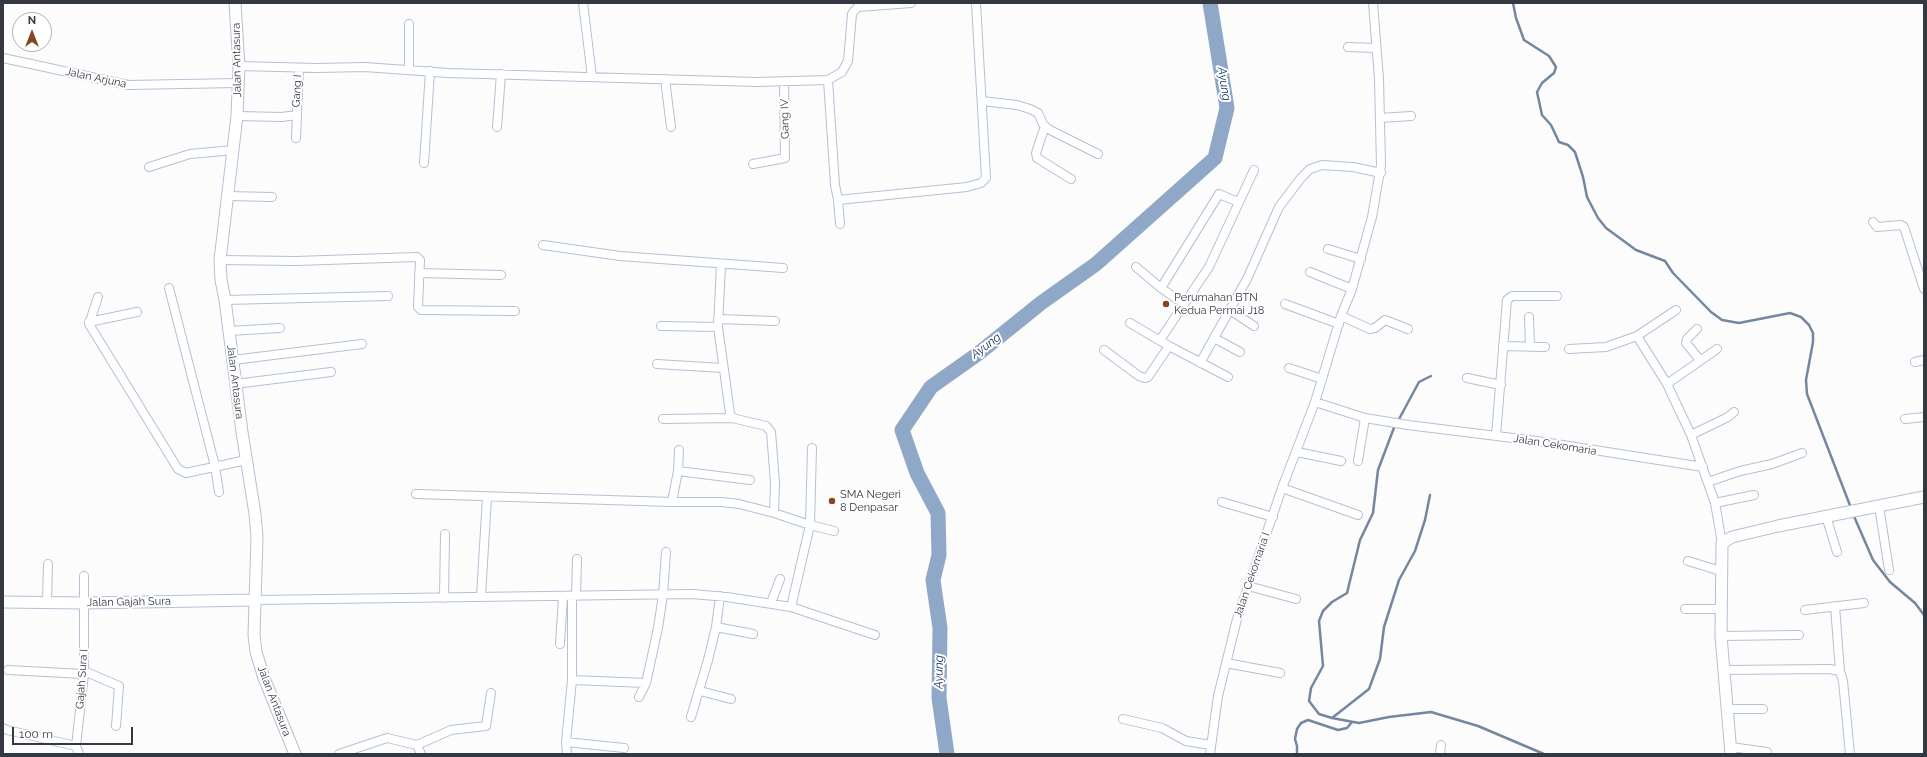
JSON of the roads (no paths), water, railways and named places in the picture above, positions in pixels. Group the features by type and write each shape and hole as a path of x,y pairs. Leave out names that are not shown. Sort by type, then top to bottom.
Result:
{"main road":[{"name":"Jalan Antasura","path":"236,3 239,66 237,116 220,260 221,280 226,300 228,331 257,537 254,634 259,662 295,754"},
{"path":"1731,750 1721,636 1720,609 1722,543 1732,537 1844,512 1924,497"},
{"name":"Jalan Gajah Sura","path":"3,602 84,603 254,600"}],"street":[{"path":"583,3 592,76"},
{"path":"239,66 299,68 365,67 665,80 784,82 828,80 842,72 848,61 852,14 858,7 911,3"},
{"path":"838,200 967,187 981,183 986,178 976,3"},
{"name":"Jalan Cekomaria I","path":"1210,754 1218,696 1237,620 1282,488 1315,402 1341,316 1352,289 1372,216 1381,173 1380,118 1373,3"},
{"path":"409,24 409,70"},
{"path":"1348,47 1376,48"},
{"name":"Jalan Arjuna","path":"3,58 128,85 238,83"},
{"name":"Gang I","path":"296,138 299,68"},
{"path":"424,163 430,71"},
{"path":"498,128 501,74"},
{"path":"665,80 671,127"},
{"path":"828,80 835,185 840,224"},
{"name":"Gang IV","path":"754,164 784,159 786,156 784,82"},
{"path":"982,102 1018,105 1030,109 1038,113 1044,126 1048,130 1098,154"},
{"path":"237,116 286,117 296,115"},
{"path":"1380,118 1411,116"},
{"path":"1044,126 1036,153 1037,158 1071,179"},
{"path":"149,166 190,154 234,150"},
{"path":"1200,363 1247,279 1280,207 1310,169 1322,165 1381,173"},
{"path":"1160,340 1209,266 1254,170"},
{"path":"1161,288 1219,194 1238,202"},
{"path":"228,196 272,197"},
{"path":"1873,222 1877,227 1901,225 1905,229 1924,289"},
{"path":"543,245 620,256 783,268"},
{"path":"1328,249 1361,259"},
{"path":"220,260 296,261 413,256 420,260 418,307 421,310 515,311"},
{"path":"721,264 718,323 723,368 732,418"},
{"path":"1136,266 1161,288 1184,304"},
{"path":"1310,272 1352,289"},
{"path":"419,273 501,275"},
{"path":"169,288 215,466 219,492"},
{"path":"226,300 388,296"},
{"path":"1496,436 1507,300 1510,296 1557,296"},
{"path":"98,297 88,322 93,333 178,469 186,473 246,460"},
{"path":"1286,304 1339,324"},
{"path":"1230,310 1254,326"},
{"path":"1568,349 1606,347 1637,336 1676,310"},
{"path":"88,322 137,312"},
{"path":"1341,316 1370,329 1375,328 1385,320 1408,329"},
{"path":"1529,317 1530,347"},
{"path":"661,326 775,321"},
{"path":"1130,323 1200,363 1228,376"},
{"path":"228,331 280,328"},
{"path":"1697,329 1686,341 1688,346 1700,360"},
{"path":"1637,336 1666,384 1691,435 1716,503 1722,543"},
{"path":"1214,338 1240,352"},
{"path":"232,360 362,344"},
{"path":"1104,350 1139,376 1144,378 1148,377 1169,346"},
{"path":"1503,346 1546,347"},
{"path":"1666,384 1717,349"},
{"path":"1915,362 1924,360"},
{"path":"657,364 723,368"},
{"path":"1289,368 1322,379"},
{"path":"236,384 331,372"},
{"path":"1467,378 1501,385"},
{"name":"Jalan Cekomaria","path":"1315,402 1365,418 1703,467"},
{"path":"1691,435 1728,417 1734,412"},
{"path":"1905,419 1924,417"},
{"path":"663,419 732,418 766,426 771,432 775,483 774,513"},
{"path":"1358,461 1365,418"},
{"path":"791,607 810,525 812,448"},
{"path":"672,502 678,471 679,450"},
{"path":"1297,452 1341,461"},
{"path":"1708,482 1740,471 1772,464 1802,454"},
{"path":"678,471 750,480"},
{"path":"1282,488 1358,515"},
{"path":"416,494 672,502 722,502 739,504 774,513 834,531"},
{"path":"1716,503 1754,495"},
{"path":"481,596 487,497"},
{"path":"1222,502 1273,517"},
{"path":"1879,506 1889,570"},
{"path":"1826,516 1837,552"},
{"path":"444,598 445,534"},
{"path":"639,697 646,683 663,596 666,552"},
{"path":"560,644 577,559"},
{"path":"1688,561 1721,571"},
{"path":"47,603 48,564"},
{"name":"Gajah Sura I","path":"77,750 84,673 84,576"},
{"path":"771,603 780,579"},
{"path":"1248,586 1296,599"},
{"path":"254,600 444,598 481,596 663,596 692,594 720,596 791,607 875,635"},
{"path":"567,754 566,742 572,680 570,596"},
{"path":"691,717 700,691 716,627 720,596"},
{"path":"1806,610 1864,603"},
{"path":"1835,606 1840,672 1843,681 1850,754"},
{"path":"1685,609 1720,609"},
{"path":"716,627 754,634"},
{"path":"1721,636 1799,635"},
{"path":"1226,663 1280,673"},
{"path":"1723,670 1830,669 1840,672"},
{"path":"8,670 84,673 119,686 116,726"},
{"path":"572,680 646,683"},
{"path":"700,691 731,699"},
{"path":"339,754 388,738 417,745 451,730 486,726 491,693"},
{"path":"1728,710 1763,708"},
{"path":"1123,719 1162,728 1186,741 1211,745"},
{"path":"3,728 77,750"},
{"path":"566,742 624,748"},
{"path":"417,745 421,754"},
{"path":"1440,745 1440,754"},
{"path":"1731,750 1767,752"}],"waterway":[{"name":"Ayung","path":"947,754 939,698 940,628 933,580 939,555 938,513 917,473 902,430 931,387 979,353 1041,303 1096,264 1215,158 1227,108 1210,3"},
{"path":"1513,3 1516,18 1524,40 1549,56 1556,67 1554,73 1542,83 1537,92 1542,115 1551,125 1559,142 1568,145 1575,152 1583,177 1587,197 1598,218 1606,228 1636,250 1665,261 1673,273 1711,312 1722,320 1739,323 1790,313 1801,317 1809,325 1813,333 1813,342 1806,380 1807,394 1851,508"},
{"path":"1398,421 1419,382 1431,376"},
{"path":"1395,425 1378,470 1373,513 1360,540 1347,593 1332,602 1323,611 1319,621 1323,666 1311,688 1309,701 1319,714 1359,723 1389,717 1431,712 1478,726 1544,754"},
{"path":"1332,718 1369,689 1380,659 1384,627 1399,580 1415,551 1425,520 1430,495"},
{"path":"1853,514 1873,560 1890,582 1915,603 1924,615"},
{"path":"1297,754 1295,739 1297,729 1301,723 1308,720 1338,730 1347,728 1352,722"}],"place":[{"name":"Perumahan BTN Kedua Permai J18","path":"1166,304"},
{"name":"SMA Negeri 8 Denpasar","path":"832,501"}]}
